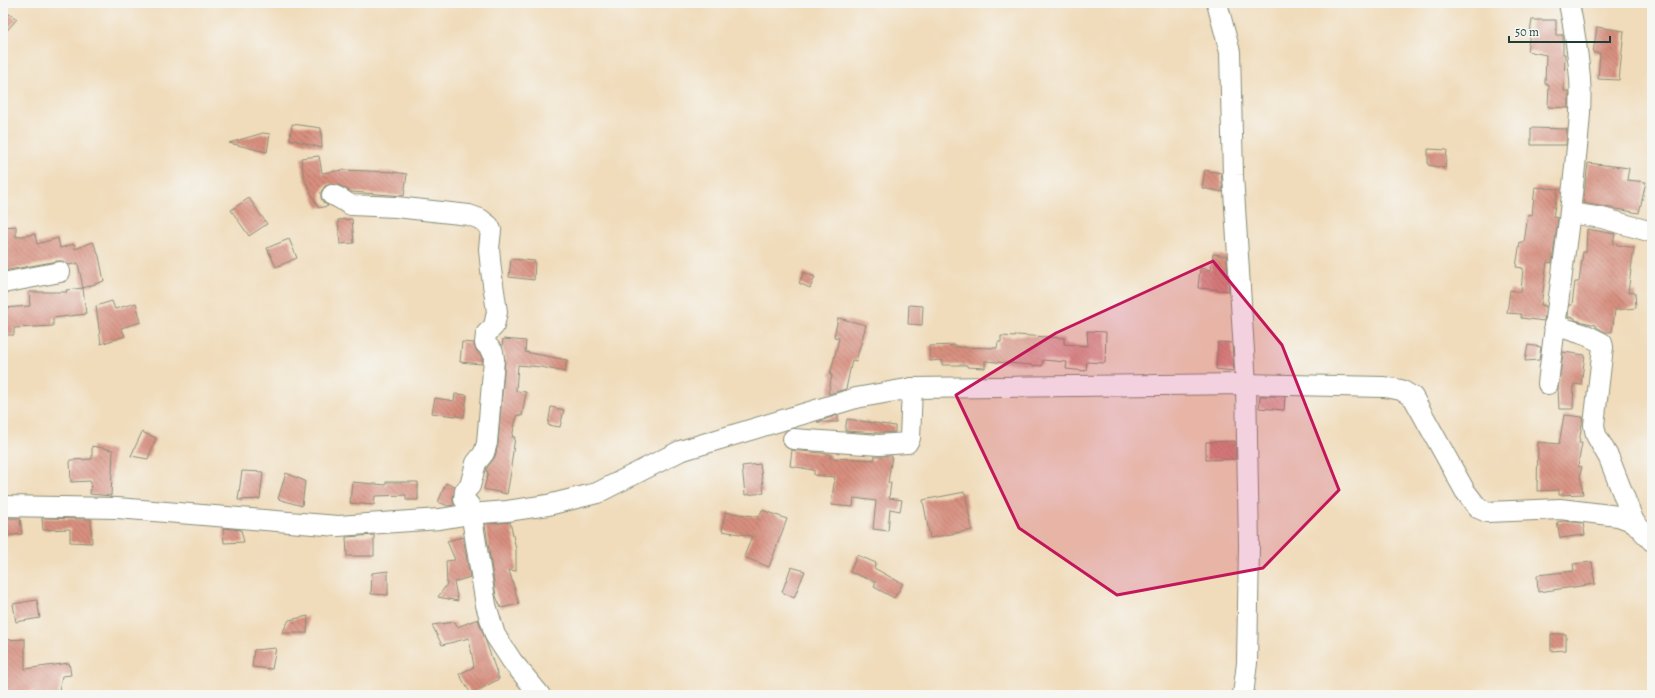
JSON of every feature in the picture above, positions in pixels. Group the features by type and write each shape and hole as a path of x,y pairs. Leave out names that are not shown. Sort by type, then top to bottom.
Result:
{"street":[{"path":"1217,3 1230,52 1233,174 1246,384 1249,546 1247,663 1243,695"},
{"path":"1548,384 1554,325 1570,213 1579,123 1580,79 1576,40 1569,3"},
{"path":"332,195 339,197 346,203 352,205 396,207 469,214 480,219 489,226 491,230 489,249 490,270 497,312 494,326 486,334 484,343 492,352 494,359 492,389 485,451 476,463 470,486 465,491 464,499 470,506 470,514 486,605 494,635 512,661 540,695"},
{"path":"1570,213 1602,218 1652,232"},
{"path":"3,283 60,272"},
{"path":"1554,325 1586,335 1602,343 1603,347 1594,425 1595,432 1609,458 1634,522 1652,541"},
{"path":"3,506 117,508 338,526 440,519 470,514 548,506 597,493 680,451 856,398 912,388 1246,384 1384,387 1401,390 1413,397 1465,491 1478,508 1487,512 1560,509 1618,516 1634,522"},
{"path":"793,439 879,445 907,443 910,438 912,388"}],"highlighted area":[{"path":"1213,261 1282,345 1339,490 1263,568 1117,595 1019,528 956,395 1056,333"}],"building":[{"path":"3,10 17,19 3,35"},
{"path":"1532,20 1556,20 1556,35 1563,35 1563,54 1565,54 1564,91 1569,91 1569,108 1548,107 1549,85 1545,84 1546,55 1527,51"},
{"path":"1597,27 1624,31 1619,80 1598,79 1600,53 1593,53"},
{"path":"292,124 321,128 322,148 290,139"},
{"path":"1531,128 1567,129 1566,145 1531,145"},
{"path":"263,133 270,134 267,152 229,143"},
{"path":"1428,149 1447,150 1445,168 1428,165"},
{"path":"319,156 322,173 343,170 407,174 404,196 351,192 339,185 330,184 325,186 321,192 323,202 328,206 318,208 304,177 301,158"},
{"path":"1588,163 1629,168 1627,180 1646,182 1639,213 1583,203"},
{"path":"1205,170 1221,173 1223,192 1202,188"},
{"path":"1535,187 1558,189 1553,217 1558,218 1552,263 1547,262 1541,305 1546,306 1544,321 1521,318 1521,314 1507,313 1510,290 1521,292 1523,268 1516,267 1520,242 1524,243 1528,214 1532,215"},
{"path":"249,198 267,224 249,236 231,210"},
{"path":"352,219 354,243 340,244 338,220"},
{"path":"16,226 16,237 35,234 37,244 58,238 60,248 74,244 75,249 93,242 99,256 104,281 83,288 78,263 69,265 63,261 3,271 3,227"},
{"path":"1587,229 1615,234 1613,244 1634,248 1628,292 1635,292 1636,308 1615,310 1612,332 1605,332 1596,327 1596,325 1568,317 1569,305 1572,305 1575,282 1579,282 1583,252 1586,252"},
{"path":"289,239 297,258 276,267 267,248"},
{"path":"1213,254 1227,256 1229,291 1198,288 1200,268 1211,270"},
{"path":"511,259 535,261 534,280 509,277"},
{"path":"804,272 815,277 810,288 799,283"},
{"path":"83,288 86,314 53,318 53,326 14,328 14,335 3,335 3,308 30,306 29,292 67,292 66,290"},
{"path":"112,301 115,309 136,303 141,322 121,328 125,336 101,344 96,306"},
{"path":"909,305 923,306 922,325 908,324"},
{"path":"838,318 866,325 856,361 852,360 846,389 828,394 832,375 830,375 839,338 834,337"},
{"path":"1087,331 1106,332 1105,363 1087,362 1086,371 1066,369 1067,362 1043,360 1042,366 985,361 985,368 967,367 967,365 942,365 942,360 930,361 929,346 956,345 956,347 997,348 998,342 1001,342 1001,336 1015,337 1016,335 1064,338 1064,344 1088,346"},
{"path":"503,339 526,341 525,352 567,360 565,372 541,367 518,365 516,391 526,392 522,416 517,415 512,437 515,437 507,494 484,489 488,472 486,471 495,457 498,444 505,360 502,346"},
{"path":"462,342 474,343 476,350 482,357 482,364 460,362"},
{"path":"1218,342 1232,343 1234,371 1216,369"},
{"path":"1528,345 1541,347 1539,360 1525,361"},
{"path":"1563,352 1585,355 1581,385 1574,384 1573,409 1559,409 1558,389"},
{"path":"455,394 467,395 464,417 432,413 435,398 454,401"},
{"path":"1260,396 1285,396 1284,410 1259,408"},
{"path":"551,407 564,410 560,427 548,425"},
{"path":"838,415 838,422 817,422"},
{"path":"1564,415 1583,417 1579,443 1582,443 1578,466 1582,467 1580,474 1583,494 1559,495 1559,490 1537,491 1538,442 1559,444"},
{"path":"847,419 895,426 895,432 879,433 845,431"},
{"path":"142,432 156,438 148,459 131,456"},
{"path":"1235,441 1236,459 1206,460 1206,442"},
{"path":"92,446 113,450 111,496 90,494 91,481 71,482 70,460 92,459"},
{"path":"792,450 830,454 830,458 874,460 875,456 892,456 888,483 891,483 889,498 902,500 900,511 890,509 888,531 873,529 876,501 854,498 853,507 831,505 835,477 814,475 814,470 790,466"},
{"path":"760,464 764,493 745,495 742,466"},
{"path":"242,471 263,472 260,499 238,500"},
{"path":"286,473 305,481 302,506 278,499"},
{"path":"352,482 386,485 386,482 418,482 418,500 406,500 406,495 375,496 374,505 350,503"},
{"path":"446,483 455,487 453,498 454,505 448,506 438,502"},
{"path":"965,492 972,530 930,538 923,500"},
{"path":"762,510 787,519 769,567 744,557 752,536 722,531 725,512 759,517"},
{"path":"3,518 20,518 22,534 3,536"},
{"path":"42,518 91,519 92,543 70,542 70,529 43,530"},
{"path":"1564,521 1583,523 1585,535 1560,538 1557,522"},
{"path":"510,522 516,549 516,571 509,570 519,604 501,608 496,596 485,524"},
{"path":"223,528 241,530 244,542 224,543"},
{"path":"374,535 374,556 347,556 346,537"},
{"path":"463,537 470,577 454,582 458,601 438,597 447,584 446,561 455,560 447,541"},
{"path":"857,555 876,563 874,568 903,584 894,598 874,587 876,582 850,572"},
{"path":"1592,562 1595,584 1538,592 1537,575 1574,571 1573,564"},
{"path":"791,567 805,571 794,598 782,592"},
{"path":"388,571 388,595 371,594 372,573"},
{"path":"37,600 40,618 16,622 13,604"},
{"path":"308,616 307,633 282,633 289,620"},
{"path":"478,619 499,679 471,694 459,674 474,667 469,638 442,645 432,625 455,622 457,627"},
{"path":"1551,634 1566,634 1566,650 1551,651"},
{"path":"25,639 25,669 69,663 71,675 62,676 58,695 34,695 33,691 20,695 7,695 3,683 3,640"},
{"path":"276,648 272,669 252,667 254,650"}]}
